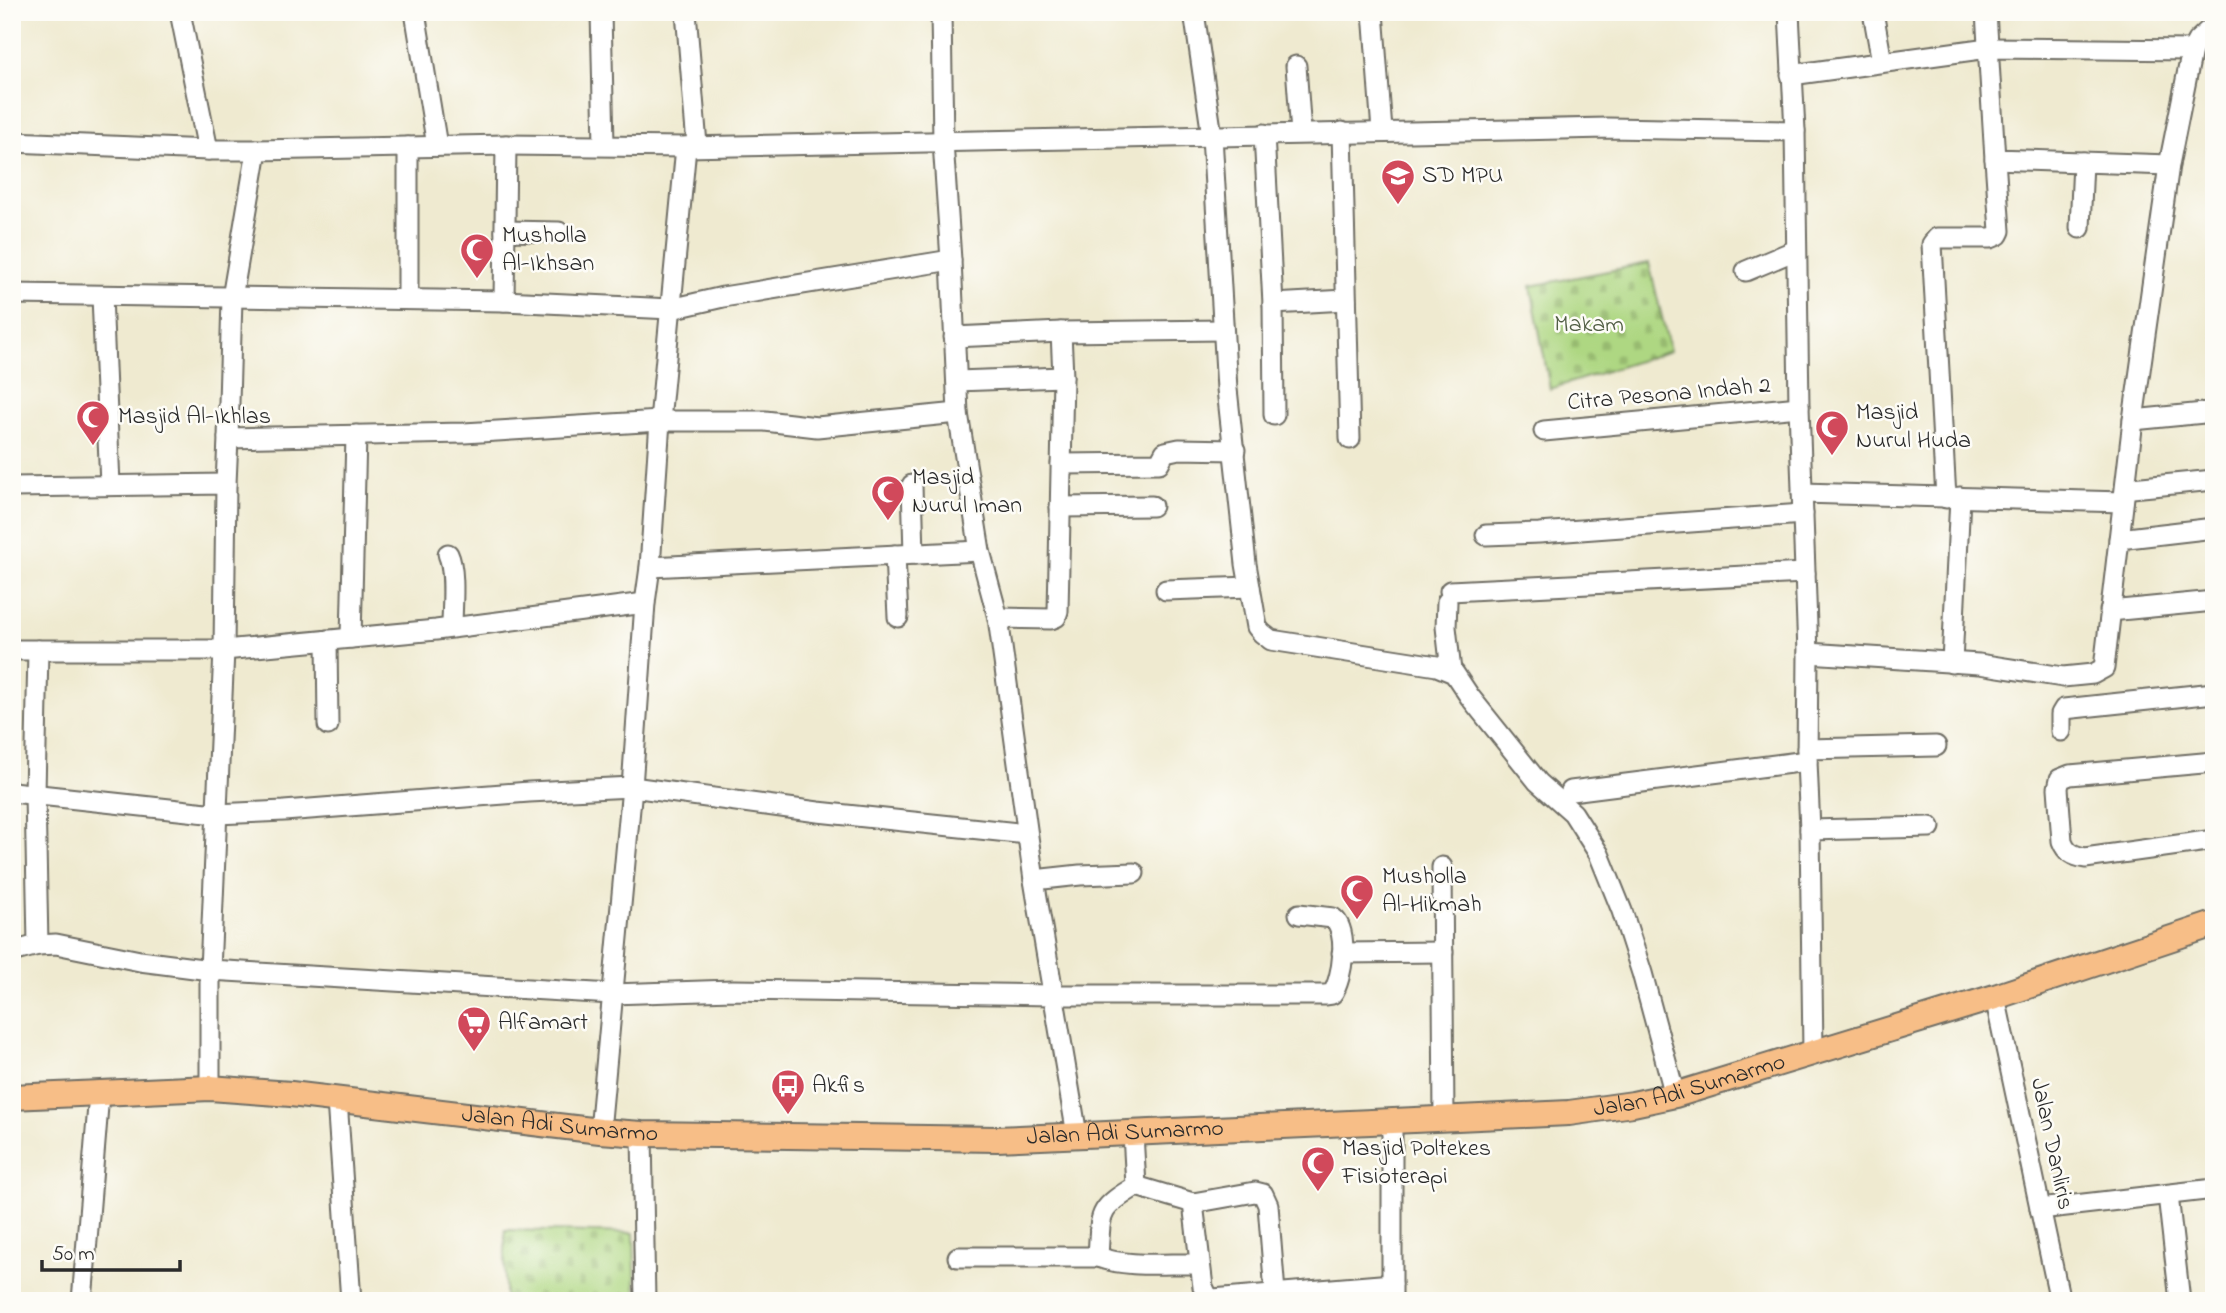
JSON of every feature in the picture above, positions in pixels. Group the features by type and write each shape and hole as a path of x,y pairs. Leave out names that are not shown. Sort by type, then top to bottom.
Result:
{"main road":[{"name":"Jalan Adi Sumarmo","path":"12,1097 210,1088 291,1094 642,1134 997,1139 1077,1135 1134,1149 1304,1124 1391,1136 1444,1119 1596,1110 1675,1095 1995,997 2214,924"}],"street":[{"path":"180,12 208,150"},
{"path":"415,12 437,146"},
{"path":"601,12 604,145"},
{"path":"600,1131 632,787 660,421 691,146 686,12"},
{"path":"942,12 943,142 958,413 980,551 998,618 1034,880 1077,1135"},
{"path":"1194,12 1212,136 1223,330 1250,587 1257,627 1271,640 1437,666 1451,671"},
{"path":"1373,12 1382,131"},
{"path":"1789,12 1795,131 1799,407 1808,653 1807,755 1814,1052"},
{"path":"1873,12 1882,62"},
{"path":"1952,663 1953,498 1932,244 1934,239 1939,238 1991,238 1998,236 2000,231 1986,12"},
{"path":"1808,653 1979,664 2063,677 2099,672 2104,668 2119,539 2128,495 2133,420 2169,165 2207,33 2204,12"},
{"path":"1791,75 1988,48 2207,33"},
{"path":"1296,66 1301,133"},
{"path":"12,142 257,150 943,142 1607,128 1795,131"},
{"path":"1342,132 1350,439"},
{"path":"1264,134 1273,304 1274,415"},
{"path":"504,301 506,145"},
{"path":"408,147 408,299"},
{"path":"210,1088 210,970 224,650 232,298 257,150"},
{"path":"1995,159 2169,165"},
{"path":"2080,228 2083,162"},
{"path":"505,231 559,232"},
{"path":"1746,271 1796,250"},
{"path":"12,295 504,301 671,309 723,297 951,260"},
{"path":"103,296 110,485"},
{"path":"1273,304 1346,300"},
{"path":"954,337 1061,332 1223,330"},
{"path":"998,618 1051,619 1056,617 1058,611 1063,377 1061,332"},
{"path":"957,382 1063,377"},
{"name":"Citra Pesona Indah 2","path":"1544,431 1799,407"},
{"path":"2133,420 2214,412"},
{"path":"228,438 464,433 660,421 765,421 817,427 958,413"},
{"path":"351,638 356,435"},
{"path":"1061,464 1158,463 1166,452 1179,449 1235,450"},
{"path":"1802,493 1953,498 2128,495 2214,480"},
{"path":"12,487 226,484"},
{"path":"898,617 912,485"},
{"path":"1060,507 1152,506"},
{"path":"1486,535 1553,533 1803,514"},
{"path":"2119,539 2214,528"},
{"path":"650,567 980,551"},
{"path":"448,554 451,559 452,627"},
{"path":"1675,1095 1642,973 1622,911 1599,854 1573,814 1538,782 1451,671 1446,627 1448,596 1805,573"},
{"path":"1166,590 1250,587"},
{"path":"2110,611 2214,601"},
{"path":"12,650 224,650 452,627 645,603"},
{"path":"327,640 328,725"},
{"path":"38,650 35,794 38,945"},
{"path":"2061,731 2061,714 2064,709 2214,693"},
{"path":"1571,792 1807,755 1936,746"},
{"path":"2214,762 2070,775 2060,779 2058,788 2062,841 2065,849 2077,857 2214,840"},
{"path":"12,792 216,814 632,787 818,812 1027,834"},
{"path":"1810,830 1930,827"},
{"path":"1442,867 1444,1119"},
{"path":"1034,880 1134,873"},
{"path":"12,952 38,945 56,944 139,961 210,970 612,994 732,990 1052,995 1332,994 1336,989 1342,953 1342,933 1338,921 1323,916 1299,914"},
{"path":"1342,953 1443,952"},
{"name":"Jalan Danliris","path":"1995,997 2060,1301"},
{"path":"82,1301 99,1094"},
{"path":"337,1100 351,1301"},
{"path":"642,1134 645,1301"},
{"path":"1193,1203 1199,1264 1203,1287 1208,1297 1213,1299 1275,1293 1392,1292 1391,1136"},
{"path":"1134,1149 1136,1186"},
{"path":"1098,1257 1101,1218 1107,1204 1136,1186 1193,1203 1255,1192 1263,1194 1268,1205 1275,1293"},
{"path":"2040,1209 2214,1189"},
{"path":"2168,1195 2180,1301"},
{"path":"958,1257 1098,1257 1110,1262 1199,1264"}],"green space":[{"name":"Makam","path":"1649,263 1670,351 1550,389 1531,286"},
{"path":"505,1230 634,1233 636,1301 505,1301"}],"place":[{"name":"SD MPU","path":"1398,206"},
{"name":"Musholla Al-Ikhsan","path":"477,280"},
{"name":"Masjid Al-Ikhlas","path":"93,447"},
{"name":"Masjid Nurul Huda","path":"1832,457"},
{"name":"Masjid Nurul Iman","path":"888,522"},
{"name":"Musholla Al-Hikmah","path":"1357,921"},
{"name":"Alfamart","path":"474,1053"},
{"name":"Akfis","path":"788,1116"},
{"name":"Masjid Poltekes Fisioterapi","path":"1318,1193"}]}
